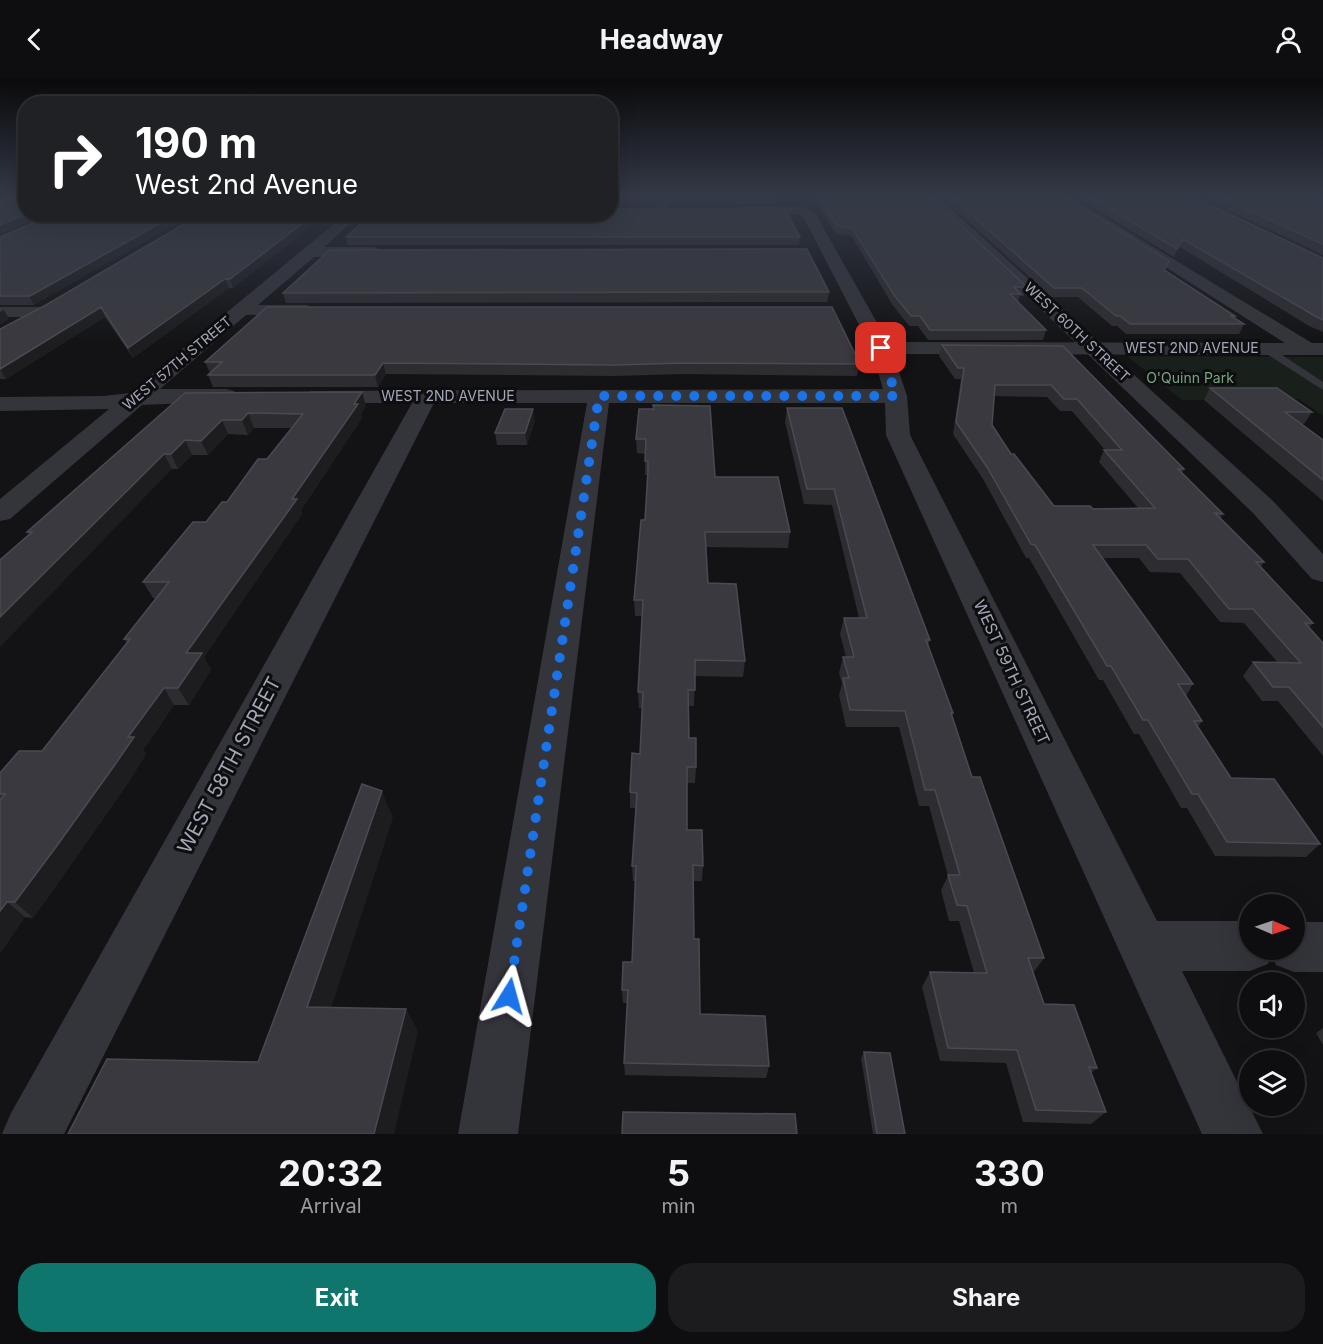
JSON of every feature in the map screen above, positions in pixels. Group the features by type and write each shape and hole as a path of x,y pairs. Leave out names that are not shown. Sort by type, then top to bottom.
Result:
{"street":[{"name":"WEST 57TH STREET","path":"0,513 318,245"},
{"name":"WEST 59TH STREET","path":"820,245 848,310 881,348 896,396 898,435 1233,1134"},
{"name":"WEST 60TH STREET","path":"983,245 1263,507 1323,572"},
{"path":"1142,245 1316,349"},
{"path":"310,252 392,252"},
{"path":"0,312 46,309 10,329"},
{"path":"240,310 323,310"},
{"name":"WEST 2ND AVENUE","path":"881,348 1316,349"},
{"path":"0,404 132,402 159,396 252,396"},
{"name":"WEST 2ND AVENUE","path":"298,396 896,396"},
{"path":"488,1134 599,396"},
{"name":"WEST 58TH STREET","path":"32,1134 426,397"},
{"path":"1142,946 1239,946"},
{"path":"1305,946 1323,947"}],"lane":[{"path":"1266,349 1323,387"},
{"path":"1297,370 1323,370"}],"green space":[{"name":"O'Quinn Park","path":"1127,356 1323,357 1323,416 1299,399 1182,400"}],"building":[{"path":"0,245 121,245 30,296 0,296"},
{"path":"148,245 274,245 230,279 225,279 128,348 101,307 0,369 0,329 46,305"},
{"path":"863,245 982,245 1027,287 1014,287 1021,294 1010,294 1046,330 930,330 920,316 911,316 894,295"},
{"path":"1006,245 1144,245 1169,261 1164,270 1244,324 1130,324 1120,316 1116,316 1082,288 1054,288"},
{"path":"1194,245 1296,245 1323,258 1323,320"},
{"path":"807,249 829,292 283,293 330,250"},
{"path":"267,307 832,307 860,364 383,363 375,375 208,375 222,362 205,362"},
{"path":"942,345 1063,346 1184,469 1178,469 1223,514 1215,513 1264,562 1256,562 1313,623 1305,623 1323,643 1323,727 1289,687 1273,687 1253,662 1301,663 1253,609 1229,609 1188,559 1158,559 1146,545 1093,545 1193,684 1178,684 1202,721 1194,721 1231,778 1274,779 1320,844 1227,842 1198,794 1192,794 1148,720 1143,720 1111,666 1107,666 1035,545 1031,544 987,467 956,422 964,368 958,368","holes":["995,385 1051,385 1064,399 1077,399 1122,450 1104,450 1155,508 1093,509 1090,506 1054,506 1014,454 1011,454 992,425"]},
{"path":"1210,388 1277,388 1312,412 1285,412 1323,440 1323,480"},
{"path":"362,392 354,404 358,404 292,499 297,499 186,653 202,653 178,688 164,688 128,737 134,737 56,847 15,902 7,902 0,911 0,800 5,794 0,794 0,773 19,751 42,751 130,639 124,639 169,582 143,582 193,522 206,522 222,502 227,502 258,459 267,459 303,414 248,413 242,420 222,420 201,441 185,440 171,454 164,454 0,617 0,560 32,532 27,532 185,393"},
{"path":"653,405 710,406 715,477 778,477 790,532 705,532 708,583 736,584 745,661 695,660 695,690 688,690 689,738 696,738 696,767 687,767 687,830 702,830 703,866 693,865 694,939 699,939 700,1014 765,1016 769,1066 624,1063 628,990 622,990 623,962 632,962 636,866 632,866 637,793 630,792 631,772 632,753 640,754 643,692 638,692 643,600 634,600 641,520 645,520 648,470 648,461 645,461 646,439 636,439 639,409 654,409"},
{"path":"787,408 842,408 930,640 926,640 953,713 951,713 972,777 980,777 1044,958 1028,958 1044,1004 1074,1005 1097,1068 1089,1067 1106,1112 1036,1110 1017,1050 948,1048 930,972 987,973 967,906 957,905 948,875 960,875 935,790 925,790 905,711 850,710 843,678 849,678 843,657 854,657 844,618 867,618 834,489 807,489"},
{"path":"505,409 533,409 525,433 495,433"},
{"path":"362,784 382,791 307,1007 406,1009 374,1134 68,1134 107,1059 258,1062"},
{"path":"864,1052 890,1053 905,1134 877,1134"},
{"path":"623,1112 795,1114 797,1134 622,1134"}],"route":[{"path":"509,996 599,396 896,396 881,348"}]}
